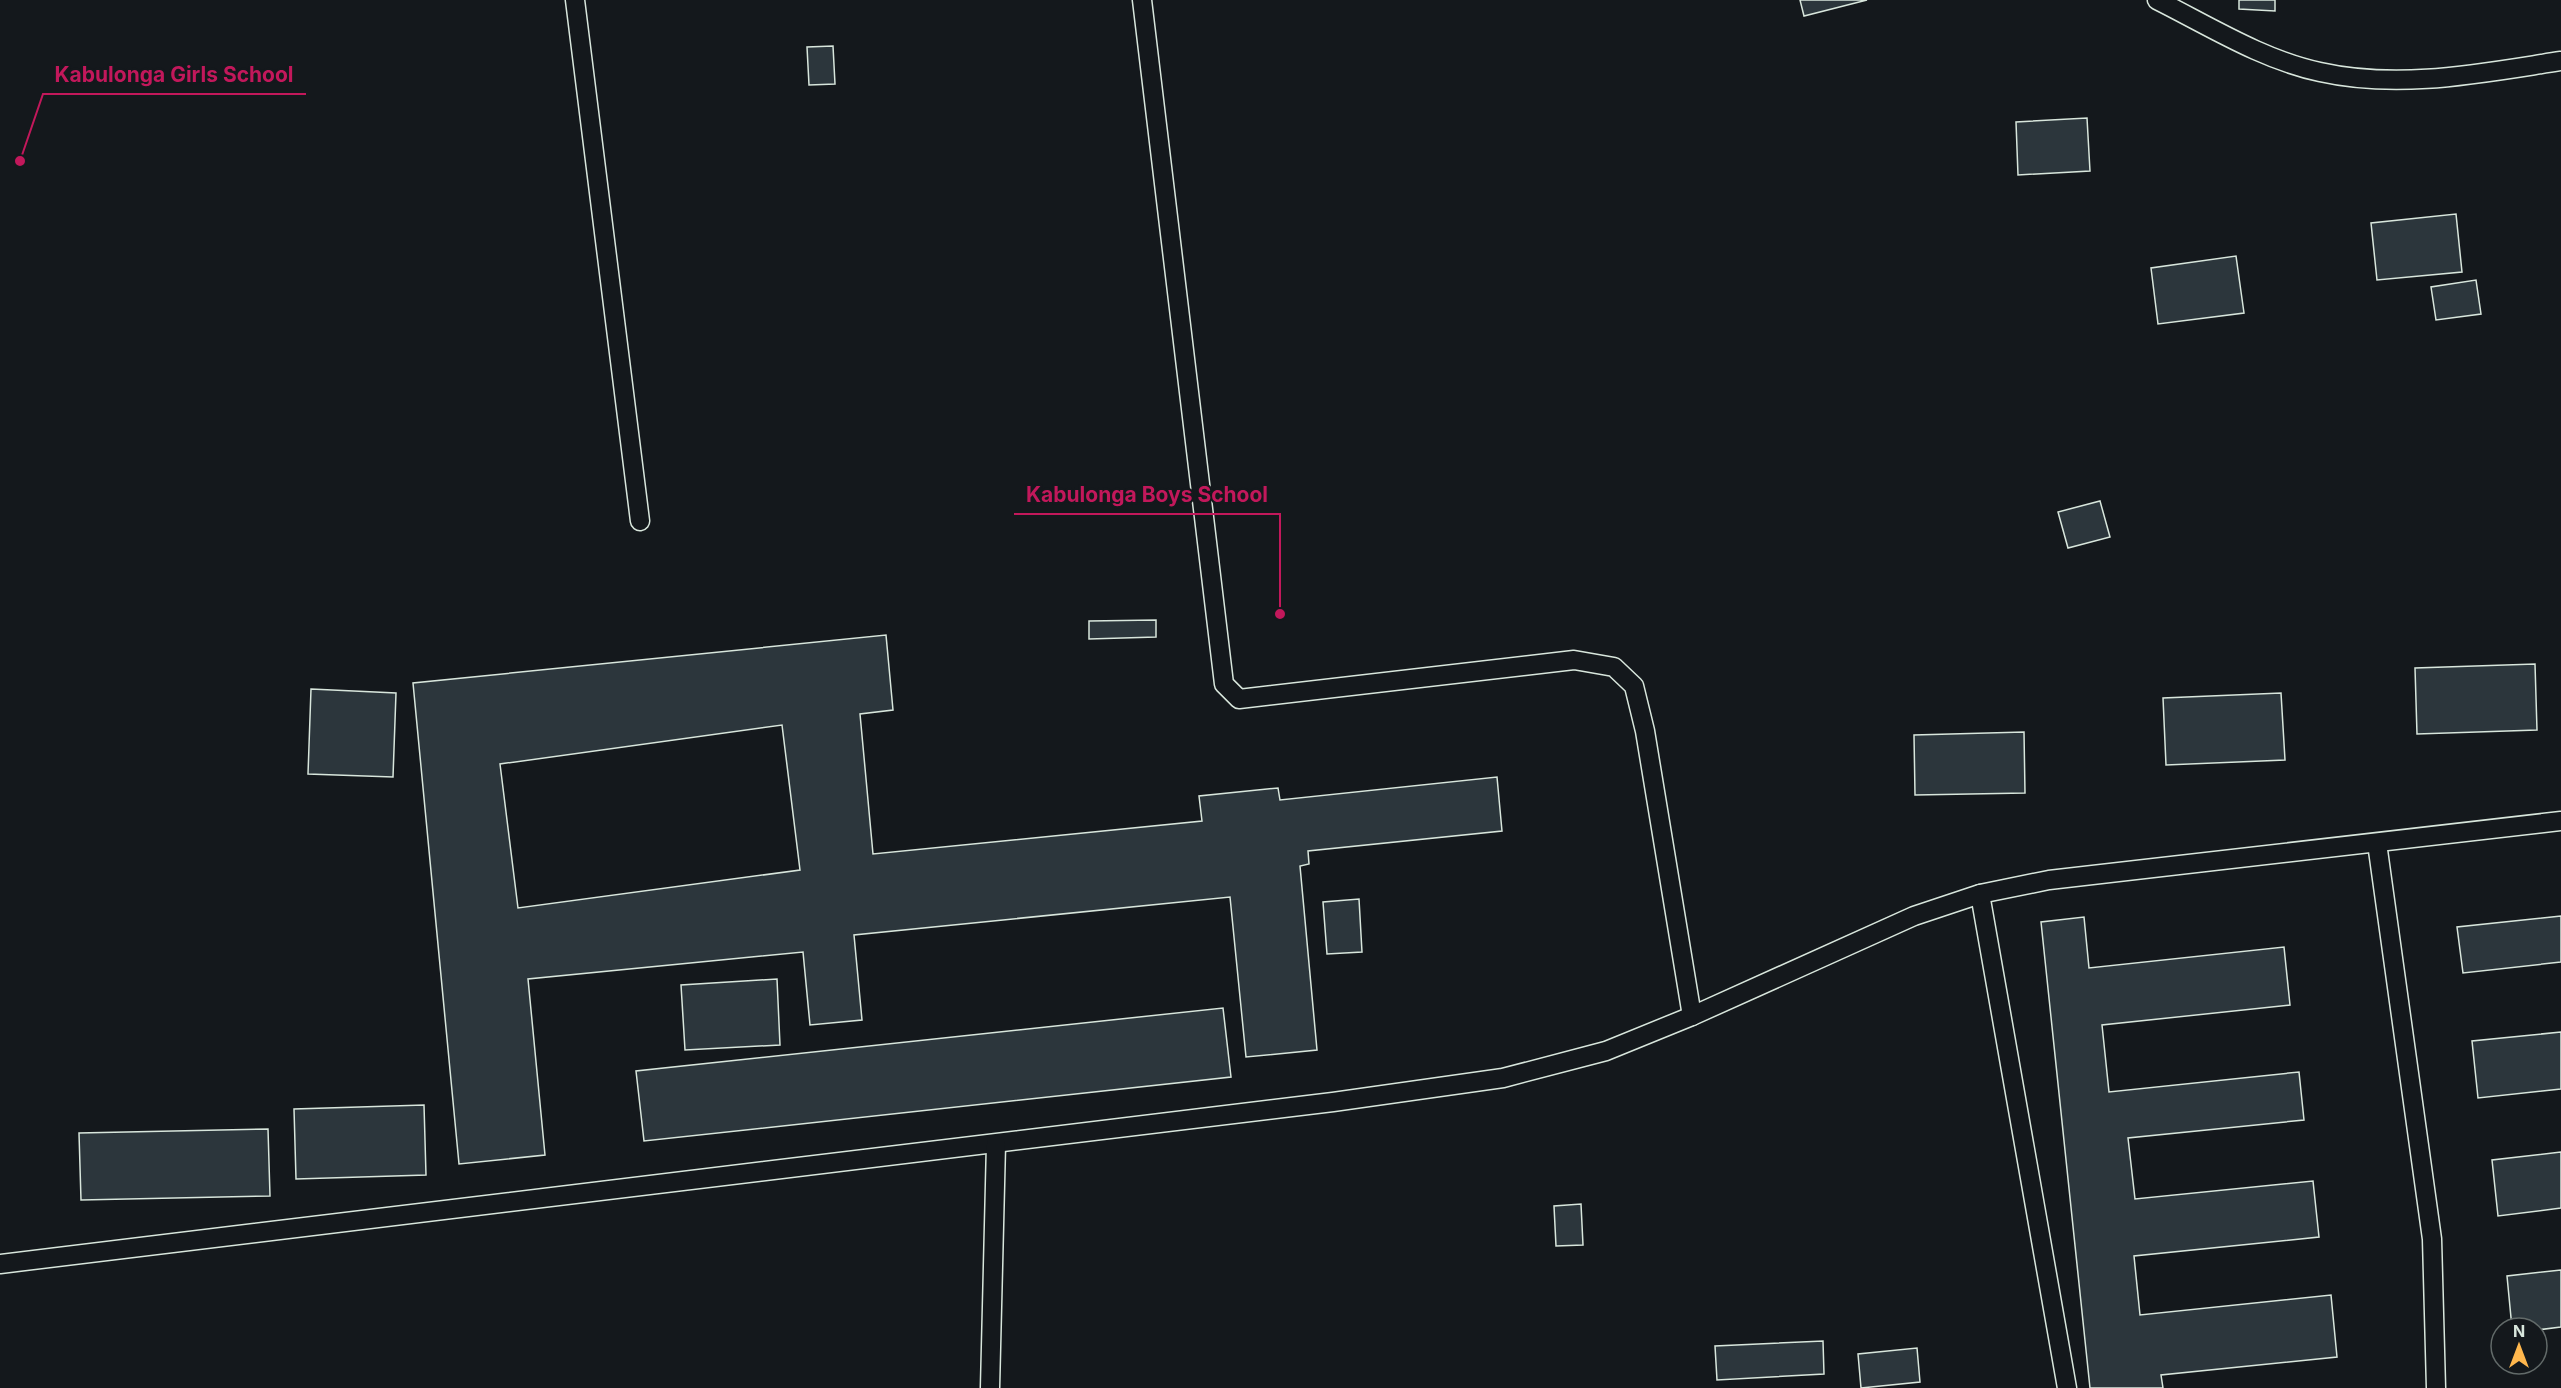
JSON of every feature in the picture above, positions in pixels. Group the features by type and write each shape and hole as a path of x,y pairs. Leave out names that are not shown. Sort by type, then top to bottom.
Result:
{"lane":[{"path":"575,0 639,521"},
{"path":"1142,0 1224,684 1239,699 1574,660 1614,667 1634,686 1645,731 1692,1016"},
{"path":"2157,0 2263,53 2320,72 2375,80 2441,79 2561,61"},
{"path":"0,1264 996,1144 1333,1102 1503,1078 1606,1051 1692,1016 1914,916 1980,894 2049,880 2561,821"},
{"path":"2377,843 2432,1239 2436,1388"},
{"path":"1980,894 2067,1388"},
{"path":"990,1388 996,1144"}],"building":[{"path":"1800,0 1867,0 1804,16"},
{"path":"2239,0 2275,0 2275,11 2239,9"},
{"path":"833,46 835,84 809,85 807,47"},
{"path":"2087,118 2090,171 2018,175 2016,122"},
{"path":"2456,214 2462,272 2377,280 2371,223"},
{"path":"2236,256 2244,313 2158,324 2151,268"},
{"path":"2476,280 2481,314 2436,320 2431,287"},
{"path":"2100,501 2110,537 2068,548 2058,512"},
{"path":"1156,620 1156,637 1089,639 1089,621"},
{"path":"886,635 893,710 860,714 873,854 1202,821 1199,796 1278,788 1280,800 1497,777 1502,831 1308,851 1309,864 1300,866 1317,1050 1246,1057 1230,897 854,935 862,1020 810,1025 803,952 528,979 545,1155 459,1164 413,683","holes":["782,725 800,870 518,908 500,764"]},
{"path":"2535,664 2537,730 2417,734 2415,668"},
{"path":"311,689 396,693 393,777 308,774"},
{"path":"2281,693 2285,760 2166,765 2163,698"},
{"path":"2024,732 2025,793 1915,795 1914,735"},
{"path":"1359,899 1362,952 1327,954 1323,902"},
{"path":"2561,916 2561,962 2463,973 2457,927"},
{"path":"2084,917 2089,968 2284,947 2290,1005 2102,1025 2109,1092 2299,1072 2304,1120 2128,1138 2135,1199 2313,1181 2319,1237 2134,1256 2140,1315 2331,1295 2337,1357 2161,1375 2163,1388 2090,1388 2041,922"},
{"path":"777,979 780,1045 685,1050 681,985"},
{"path":"1223,1008 1231,1077 644,1141 636,1071"},
{"path":"2561,1032 2561,1089 2478,1098 2472,1041"},
{"path":"424,1105 426,1175 296,1179 294,1109"},
{"path":"268,1129 270,1196 81,1200 79,1133"},
{"path":"2561,1152 2561,1208 2498,1216 2492,1160"},
{"path":"1581,1204 1583,1245 1556,1246 1554,1206"},
{"path":"2561,1270 2561,1327 2549,1328 2549,1316 2511,1316 2507,1276"},
{"path":"1823,1341 1824,1374 1717,1380 1715,1346"},
{"path":"1917,1348 1920,1382 1861,1388 1858,1354"}],"place":[{"name":"Kabulonga Girls School","path":"20,161"},
{"name":"Kabulonga Boys School","path":"1280,614"}]}
